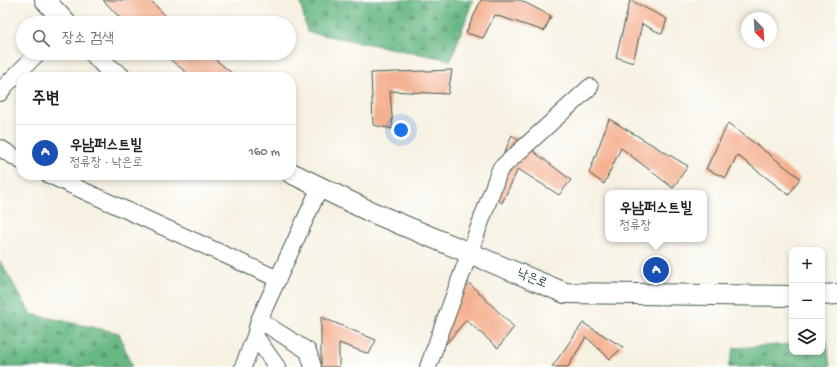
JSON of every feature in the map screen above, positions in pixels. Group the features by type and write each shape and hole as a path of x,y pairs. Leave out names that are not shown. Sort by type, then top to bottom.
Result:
{"main road":[{"path":"45,0 60,16"},
{"path":"100,60 114,72"},
{"name":"낙은로","path":"296,175 369,211 565,293 789,296"},
{"path":"825,295 837,294"}],"street":[{"path":"19,72 31,60"},
{"path":"0,93 16,75"},
{"path":"428,367 468,253 500,169 590,87"},
{"path":"0,148 16,158"},
{"path":"60,180 278,279"},
{"path":"243,367 255,336 259,320 320,187"},
{"path":"259,320 308,351 313,367"},
{"path":"255,336 277,367"}],"green space":[{"path":"300,0 473,0 451,60 307,32"},
{"path":"0,261 31,314 119,333 132,367 0,367"},
{"path":"825,341 827,341 830,367 728,367 734,348 789,344 789,355 825,355"}],"building":[{"path":"103,0 150,0 166,16 118,16"},
{"path":"481,0 520,0 551,16 544,31 495,15 483,38 466,33"},
{"path":"630,0 667,19 662,34 642,24 633,63 616,57"},
{"path":"171,60 216,60 231,72 186,72"},
{"path":"452,70 448,94 390,91 393,129 373,125 371,73"},
{"path":"609,119 688,166 673,188 621,148 604,184 589,173"},
{"path":"728,123 800,178 789,195 737,155 726,178 706,169"},
{"path":"512,135 571,180 559,195 518,169 502,203 487,192"},
{"path":"467,281 514,327 498,348 466,320 446,344 431,332"},
{"path":"321,317 376,340 369,354 339,343 339,367 321,367"},
{"path":"583,323 623,347 610,359 586,337 568,367 552,367"}],"place":[{"name":"우남퍼스트빌","path":"656,270"}]}
